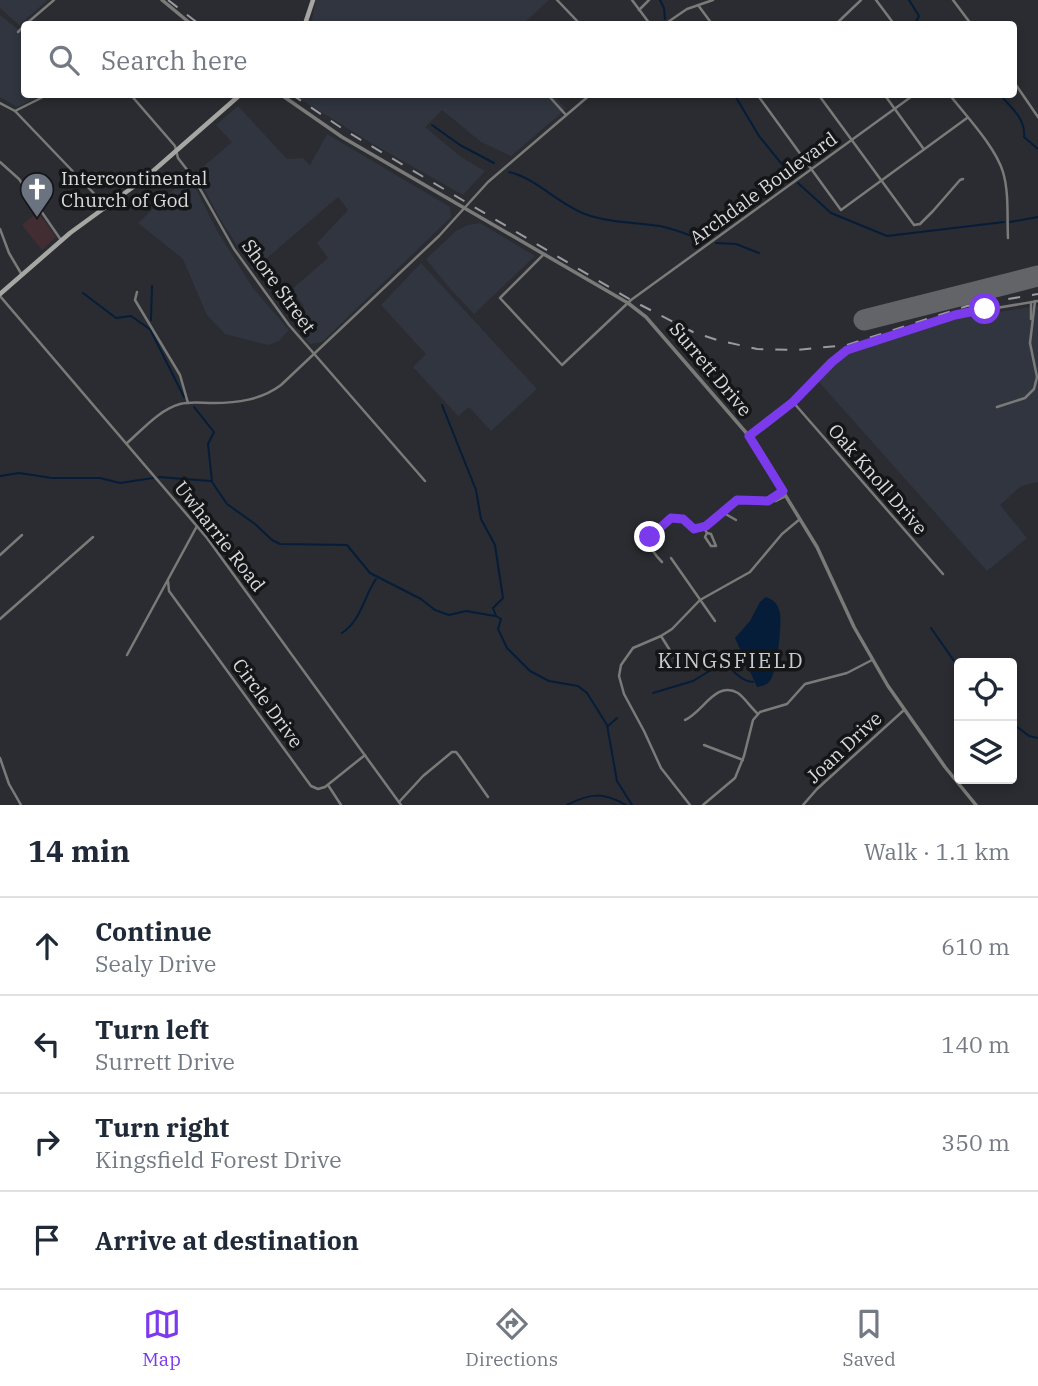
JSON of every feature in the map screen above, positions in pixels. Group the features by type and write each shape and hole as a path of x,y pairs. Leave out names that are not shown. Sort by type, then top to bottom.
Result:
{"main road":[{"path":"306,21 313,0"},
{"path":"0,295 61,240 176,152 237,98"}],"street":[{"path":"30,21 54,0"},
{"path":"162,0 187,21"},
{"path":"557,0 577,21"},
{"path":"632,0 648,21"},
{"path":"639,10 649,0"},
{"path":"669,21 676,15 713,0"},
{"path":"839,21 862,0"},
{"path":"876,0 892,21"},
{"path":"953,0 969,21"},
{"path":"698,5 710,21"},
{"path":"18,32 21,29"},
{"path":"1017,88 1038,117"},
{"path":"15,111 41,98"},
{"name":"Shore Street","path":"134,98 168,136 178,158 195,180 245,265 314,355 425,481"},
{"name":"Surrett Drive","path":"286,98 342,137 628,303 662,333 749,436 817,547 854,627 873,660 904,710 976,805"},
{"path":"551,98 567,116"},
{"path":"127,443 164,412 188,403 237,402 265,395 282,384 424,251 488,182 587,98"},
{"path":"760,98 841,210 967,118"},
{"path":"821,98 915,226 963,179"},
{"path":"887,98 924,149"},
{"name":"Archdale Boulevard","path":"544,254 500,298 562,365 628,303 910,98"},
{"path":"952,98 1001,167 1005,180 1008,238"},
{"path":"0,103 15,111 107,207"},
{"path":"0,162 19,179 61,240"},
{"path":"0,229 9,253 22,275"},
{"path":"137,292 135,300 180,375 188,403"},
{"name":"Uwharrie Road","path":"0,295 197,526 400,803"},
{"path":"749,436 793,402 847,350 955,315 1034,301 1030,344 1037,377 1034,389 1025,398 997,407"},
{"name":"Oak Knoll Drive","path":"793,402 943,574"},
{"path":"662,562 650,549 649,541 668,520 679,518 694,529 704,528 737,500 768,501 785,494"},
{"path":"722,512 736,520"},
{"path":"690,805 661,768 645,731 624,694 619,676 621,665 633,648 672,629 701,600 750,572 782,534 800,519"},
{"path":"127,655 197,526"},
{"path":"704,528 707,533"},
{"path":"0,555 22,535"},
{"path":"0,618 93,537"},
{"path":"671,558 715,621"},
{"name":"Circle Drive","path":"168,581 169,591 308,782 318,789 328,785"},
{"path":"661,636 676,660"},
{"path":"703,805 735,778 743,760 753,720 758,714 788,704 805,684 847,673 873,660"},
{"path":"685,720 694,716 713,695 723,690 737,693 758,714"},
{"name":"Joan Drive","path":"803,805 904,710"},
{"path":"704,745 743,760"},
{"path":"400,803 449,754 456,752 488,797"},
{"path":"341,805 328,785 365,755"},
{"path":"0,758 9,784 21,805"}],"shaded area":[{"path":"0,0 48,0 19,25 0,8"},
{"path":"316,0 549,0 526,21 312,21"},
{"path":"0,15 21,32 21,98 36,98 17,107 0,97"},
{"path":"299,98 556,98 566,109 511,156 481,142 442,110 425,127 461,157 485,171 463,195"},
{"path":"238,106 287,159 303,158 310,165 327,134 450,207 451,217 322,342 310,344 294,325 304,306 291,290 328,258 317,243 348,210 338,197 253,270 220,219 196,173 232,142 216,125"},
{"path":"189,175 216,229 253,288 289,330 279,341 268,345 225,334 207,315 183,259 138,223"},
{"path":"38,212 56,237 42,250 22,225"},
{"path":"480,223 535,256 474,314 426,259 456,231"},
{"path":"421,263 537,389 491,431 469,407 458,416 413,367 426,354 381,305"},
{"path":"1038,306 1038,482 1021,486 1000,505 1027,538 987,571 819,382 840,358 859,349 953,319"}],"water":[{"path":"766,597 775,603 779,610 780,636 771,679 767,684 757,687 735,638"}],"waterway":[{"path":"660,0 665,19"},
{"path":"909,0 919,16 916,21"},
{"path":"736,98 759,136 793,178"},
{"path":"1003,98 1020,119 1024,137 1038,149"},
{"path":"432,125 460,145 494,163"},
{"path":"509,172 519,175 585,214 612,221 660,226 706,241"},
{"path":"798,183 831,213 887,236 1004,222"},
{"path":"1010,222 1038,217"},
{"path":"716,243 736,244 759,253"},
{"path":"151,320 152,286"},
{"path":"83,293 116,318 131,316 151,330"},
{"path":"151,331 184,397"},
{"path":"442,405 476,490 481,519 495,545 503,598 493,608 496,616 501,619 498,629 507,648 530,671 549,681 578,686 587,693 607,725 617,781 632,805"},
{"path":"194,407 214,432 208,444 212,482 227,504 272,540 280,544 347,545 370,573 421,599 435,610 449,615 466,611 495,616"},
{"path":"0,476 19,473 52,478 100,478 120,483 153,478"},
{"path":"159,477 211,481"},
{"path":"342,633 354,622 376,579"},
{"path":"931,628 954,661"},
{"path":"653,693 693,681 721,664 753,682"},
{"path":"608,726 617,718"},
{"path":"1017,727 1029,736 1038,738"},
{"path":"567,805 590,796 603,796 626,805"}],"runway":[{"path":"864,320 1038,276"}],"railway":[{"path":"168,0 195,21"},
{"path":"297,98 346,131 631,300 693,332 717,340 757,349 796,350 847,345 967,306 1038,294"}],"place":[{"name":"Intercontinental Church of God","path":"37,219"}],"district":[{"name":"KINGSFIELD","path":"731,660"}],"route":[{"path":"650,537 671,518 683,519 691,528 702,529 733,502 768,501 783,491 749,436 793,402 847,350 955,315 985,309"}]}
